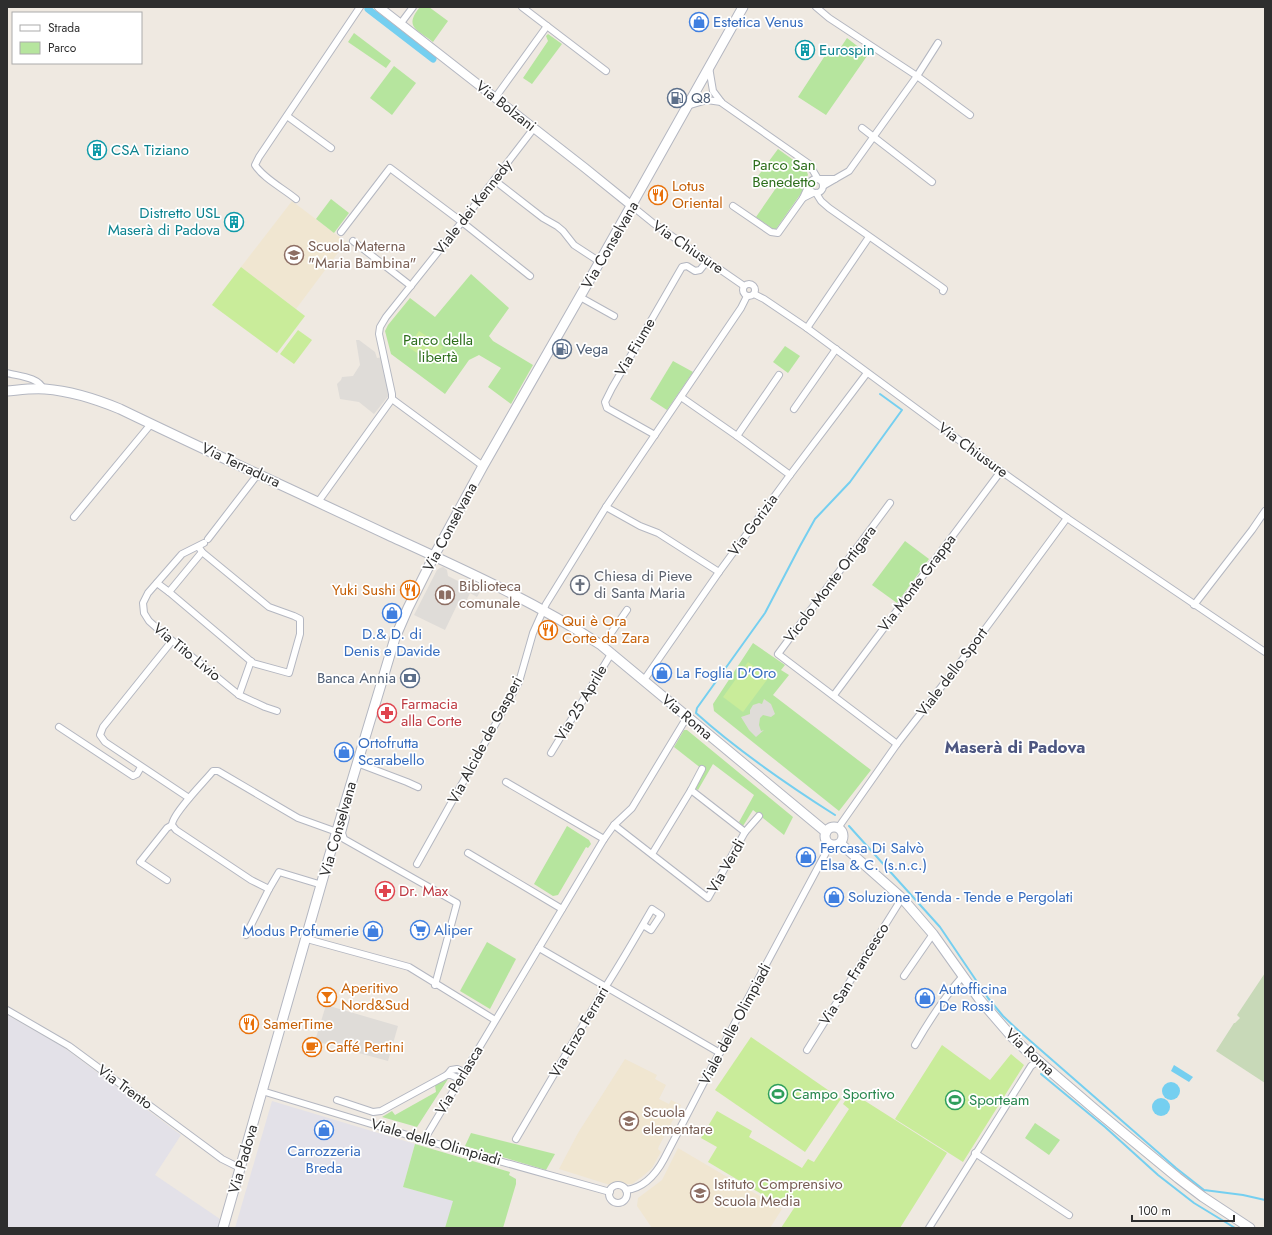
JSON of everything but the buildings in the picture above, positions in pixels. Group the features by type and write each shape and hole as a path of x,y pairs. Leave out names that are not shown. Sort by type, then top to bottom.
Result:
{"main road":[{"name":"Via Conselvana","path":"262,1091 357,763 395,638 408,608 482,466 632,206 743,7"},
{"name":"Via Terradura","path":"7,390 43,389 70,392 120,409 434,556 543,610"},
{"name":"Via Roma","path":"543,610 572,626 602,646 826,832"},
{"path":"830,828 838,828 843,832 844,838 840,844 836,846 830,845 825,838 826,832 830,828"},
{"name":"Via Roma","path":"840,844 902,898 933,934 980,1000 1012,1037 1038,1061 1178,1178 1208,1201 1250,1228"},
{"name":"Via Padova","path":"223,1228 262,1091"}],"street":[{"path":"296,199 264,175 255,165 360,7"},
{"name":"Via Bolzani","path":"379,7 591,172 632,206"},
{"path":"400,23 413,7"},
{"path":"522,7 606,71"},
{"path":"816,7 829,18 917,76 970,115"},
{"path":"495,98 547,26"},
{"path":"803,198 818,191 849,171 917,76 938,43"},
{"path":"709,67 713,91 722,103"},
{"path":"687,106 707,100 722,103 809,164 818,179 822,182 818,191 821,201 869,237 940,286 944,289 943,291"},
{"path":"287,116 330,148"},
{"name":"Viale dei Kennedy","path":"392,399 379,334 380,327 386,317 462,222 534,128"},
{"path":"862,128 932,182"},
{"path":"733,206 771,232 776,234 778,233 803,198 811,175 809,164"},
{"path":"342,232 390,168 462,222 530,276"},
{"path":"818,191 810,191 809,184 813,179 835,179"},
{"path":"494,180 538,214 558,226 574,245 600,262"},
{"name":"Via Chiusure","path":"632,206 648,220 744,286 750,284 753,286 755,290 754,294 764,299 836,349 1067,518 1265,652"},
{"path":"806,328 869,237"},
{"path":"353,241 411,286"},
{"name":"Via Fiume","path":"655,435 607,408 605,402 682,267 687,266 696,271 700,270 708,260"},
{"path":"744,286 743,292 747,296"},
{"path":"747,296 754,294"},
{"path":"543,610 606,507 741,308 747,296"},
{"path":"580,297 614,316"},
{"path":"794,409 836,349"},
{"name":"Via Terradura","path":"7,373 36,382 42,386 43,389"},
{"name":"Via Gorizia","path":"644,680 718,572 867,373"},
{"path":"737,436 779,375"},
{"path":"681,397 790,475"},
{"path":"318,502 392,399 482,466"},
{"path":"74,516 147,430 150,424"},
{"name":"Via Monte Grappa","path":"834,695 1001,471"},
{"name":"Via Tito Livio","path":"258,474 204,543 182,554 148,593 143,602 144,613 149,621 172,641 239,695 277,711"},
{"name":"Vicolo Monte Ortigara","path":"834,695 778,654 890,502"},
{"path":"606,507 640,526 658,533 718,572"},
{"path":"1194,605 1265,511"},
{"name":"Viale dello Sport","path":"838,828 897,744 966,655 1067,518"},
{"path":"169,592 202,552 204,543"},
{"path":"157,584 169,592 251,661 289,673 300,634 300,619 269,607 202,552"},
{"name":"Via Alcide de Gasperi","path":"417,864 519,682 533,633 543,610"},
{"path":"602,646 627,610"},
{"path":"172,641 101,730 100,735 105,742 189,798"},
{"name":"Via 25 Aprile","path":"552,753 611,654"},
{"path":"239,695 251,661"},
{"path":"834,695 897,744"},
{"name":"Via Perlasca","path":"424,1140 604,838 614,825 632,808 687,717"},
{"path":"59,727 133,776 141,767"},
{"path":"357,763 418,787"},
{"path":"652,854 702,770"},
{"path":"167,880 140,862 167,828 172,825 174,819 189,798 213,771 218,771 298,818 337,832"},
{"path":"506,782 604,838"},
{"name":"Via Verdi","path":"614,825 708,898 745,832 691,790"},
{"path":"343,811 346,818 342,833 344,839 457,903 435,985"},
{"path":"745,832 758,816"},
{"path":"172,825 176,830 251,880 269,889"},
{"name":"Viale delle Olimpiadi","path":"626,1190 645,1183 658,1169 830,845"},
{"path":"468,853 562,909"},
{"path":"246,935 279,872 322,885"},
{"name":"Via San Francesco","path":"807,1050 902,898"},
{"name":"Via Enzo Ferrari","path":"516,1139 643,925"},
{"path":"904,976 933,934"},
{"path":"306,939 408,967 435,985 495,1020"},
{"path":"539,948 720,1053"},
{"path":"915,1045 928,1022 963,976"},
{"name":"Via Trento","path":"7,1010 69,1046 222,1159 240,1168"},
{"path":"929,1228 1031,1066 1038,1061"},
{"path":"337,1100 373,1112 381,1111 447,1075 451,1070 457,1069 464,1072"},
{"path":"447,1075 451,1074 460,1079"},
{"name":"Viale delle Olimpiadi","path":"262,1091 424,1140 610,1192"},
{"path":"975,1153 1069,1215"},
{"path":"617,1185 623,1186 626,1190 626,1198 619,1203 613,1201 611,1199 610,1192 612,1188 617,1185"}],"shaded area":[{"name":"Scuola Materna \"Maria Bambina\"","path":"292,201 346,242 296,309 241,267"},
{"path":"356,340 359,340 375,352 377,358 382,357 389,395 374,414 359,402 340,399 337,384 342,377 353,376 360,365"},
{"path":"443,567 447,570 448,576 480,592 477,597 470,593 464,606 458,603 445,630 414,615 437,570"},
{"path":"764,699 771,704 775,714 771,717 763,715 760,718 759,725 761,731 764,730 756,737 749,730 741,717 750,714 750,710 753,705 759,703 762,704"},
{"path":"326,1005 398,1026 388,1061 315,1041"},
{"path":"7,1015 63,1047 181,1135 155,1175 220,1219 218,1228 7,1228"},
{"name":"Scuola elementare","path":"625,1059 657,1075 655,1079 666,1085 659,1099 669,1104 671,1100 681,1105 659,1146 658,1149 661,1152 652,1168 632,1184 618,1183 610,1185 559,1169 578,1133"},
{"path":"272,1101 415,1144 403,1187 454,1201 445,1228 235,1228"},
{"name":"Istituto Comprensivo Scuola Media","path":"678,1148 782,1209 770,1228 652,1228 637,1206 638,1198 662,1180"}],"green space":[{"path":"420,7 429,7 448,21 433,42 414,28 413,19"},
{"path":"354,33 391,61 386,68 348,42"},
{"path":"548,34 562,44 532,84 523,78 548,41 546,36"},
{"path":"847,38 865,52 864,54 867,56 826,115 798,97 828,51 835,56"},
{"path":"394,66 416,83 392,115 370,98"},
{"name":"Parco San Benedetto","path":"778,149 806,169 808,175 804,182 802,192 776,229 773,229 756,217 776,188 758,176"},
{"path":"331,199 349,213 334,233 316,219"},
{"path":"241,267 305,316 277,353 212,305"},
{"name":"Parco della libertà","path":"471,274 509,308 489,336 493,341 533,365 511,404 488,387 501,368 479,355 469,360 445,394 391,354 385,331 388,325 410,298 435,317"},
{"path":"298,330 312,340 294,364 280,354"},
{"path":"419,331 443,347 432,363 408,347"},
{"path":"785,346 800,356 788,373 773,362"},
{"path":"673,361 693,372 667,410 650,399"},
{"path":"905,541 929,559 897,603 872,585"},
{"path":"753,643 785,665 781,670 789,675 773,695 871,770 839,811 714,711 713,704"},
{"path":"748,662 769,677 743,712 723,697"},
{"path":"684,730 687,730 793,817 784,835 753,810 743,826 739,822 754,795 713,764 698,790 694,787 702,769 674,747"},
{"path":"567,826 589,840 591,844 588,848 586,847 558,895 553,896 534,884"},
{"path":"487,942 516,959 490,1009 460,991"},
{"path":"1265,973 1265,1083 1216,1051 1234,1023 1240,1018 1237,1015"},
{"name":"Campo Sportivo","path":"751,1037 841,1099 805,1152 715,1090"},
{"name":"Sporteam","path":"942,1045 990,1080 1011,1054 1024,1065 963,1162 895,1119"},
{"path":"448,1079 417,1127 382,1117 392,1111 395,1115 436,1092 435,1085"},
{"path":"851,1092 947,1153 900,1228 781,1228 796,1205 785,1197 780,1205 708,1162 717,1147 701,1138 717,1111 752,1131 749,1137 802,1168 808,1159 814,1162 849,1109 843,1104"},
{"path":"1035,1123 1060,1140 1049,1155 1025,1138"},
{"path":"471,1133 555,1154 546,1170 465,1146"},
{"path":"415,1144 510,1172 509,1175 516,1179 516,1184 503,1228 445,1228 453,1201 403,1187"}],"water":[{"path":"1174,1065 1193,1077 1189,1082 1171,1071"},
{"path":"1171,1082 1177,1085 1180,1091 1177,1097 1171,1100 1165,1097 1162,1091 1165,1085"},
{"path":"1161,1098 1167,1101 1170,1107 1167,1113 1161,1116 1155,1113 1152,1107 1155,1101"}],"waterway":[{"path":"368,9 433,59"},
{"path":"835,815 764,767 729,741 696,713 697,708 765,613 815,519 850,482 902,410 880,394"},
{"path":"849,826 940,927 988,998 1003,1016 1019,1031 1176,1168 1204,1190 1243,1195 1265,1200"},
{"path":"1041,1074 1105,1127 1158,1175 1194,1203 1235,1228"}],"place":[{"name":"Estetica Venus","path":"699,22"},
{"name":"Eurospin","path":"805,50"},
{"name":"Q8","path":"677,98"},
{"name":"CSA Tiziano","path":"97,150"},
{"name":"Lotus Oriental","path":"658,195"},
{"name":"Distretto USL Maserà di Padova","path":"234,222"},
{"name":"Scuola Materna \"Maria Bambina\"","path":"294,255"},
{"name":"Vega","path":"562,349"},
{"name":"Chiesa di Pieve di Santa Maria","path":"580,585"},
{"name":"Yuki Sushi","path":"410,590"},
{"name":"Biblioteca comunale","path":"445,595"},
{"name":"D.& D. di Denis e Davide","path":"392,613"},
{"name":"Qui è Ora Corte da Zara","path":"548,630"},
{"name":"La Foglia D'Oro","path":"662,673"},
{"name":"Banca Annia","path":"410,678"},
{"name":"Farmacia alla Corte","path":"387,713"},
{"name":"Ortofrutta Scarabello","path":"344,752"},
{"name":"Fercasa Di Salvò Elsa & C. (s.n.c.)","path":"806,857"},
{"name":"Dr. Max","path":"385,891"},
{"name":"Soluzione Tenda - Tende e Pergolati","path":"834,897"},
{"name":"Aliper","path":"420,930"},
{"name":"Modus Profumerie","path":"373,931"},
{"name":"Aperitivo Nord&Sud","path":"327,997"},
{"name":"Autofficina De Rossi","path":"925,998"},
{"name":"SamerTime","path":"249,1024"},
{"name":"Caffé Pertini","path":"312,1047"},
{"name":"Campo Sportivo","path":"778,1094"},
{"name":"Sporteam","path":"955,1100"},
{"name":"Scuola elementare","path":"629,1121"},
{"name":"Carrozzeria Breda","path":"324,1130"},
{"name":"Istituto Comprensivo Scuola Media","path":"700,1193"}],"district":[{"name":"Maserà di Padova","path":"1015,747"}]}
